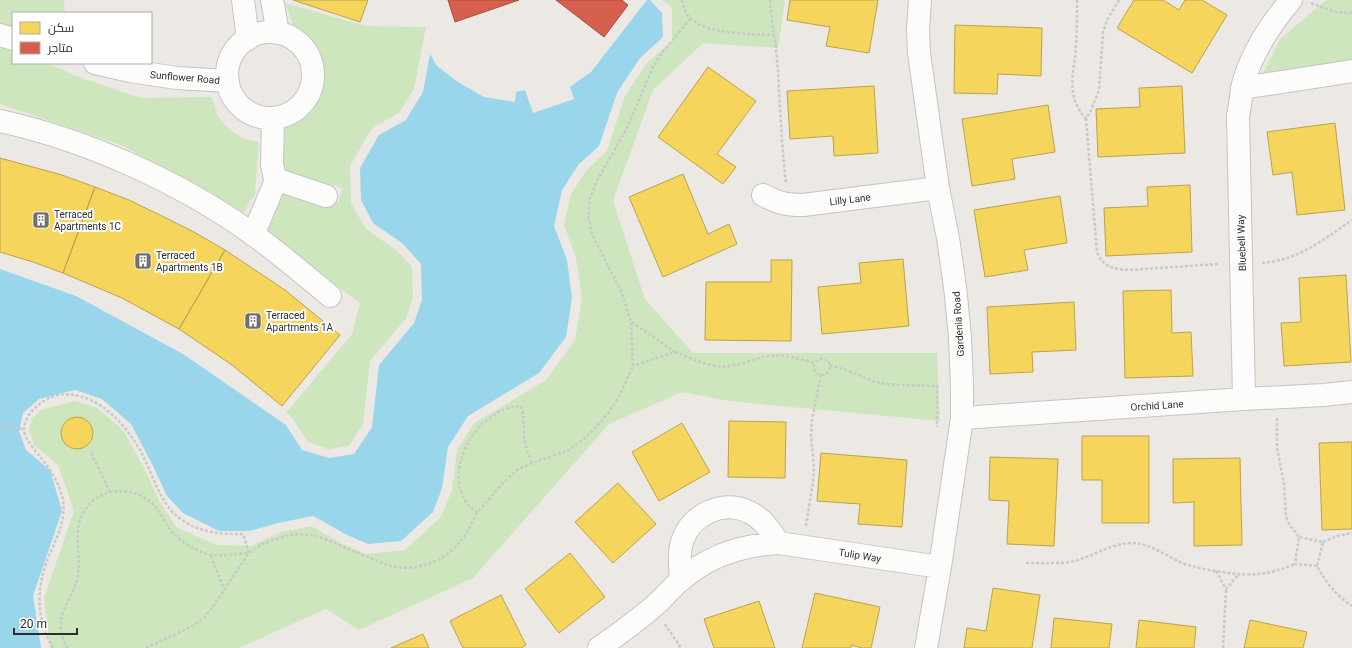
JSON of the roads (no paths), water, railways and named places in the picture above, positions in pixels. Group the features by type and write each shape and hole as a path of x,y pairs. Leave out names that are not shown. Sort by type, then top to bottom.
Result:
{"street":[{"path":"243,0 248,39"},
{"path":"272,0 278,33"},
{"name":"Gardenia Road","path":"920,0 918,30 919,53 938,188 948,238 955,287 960,337 962,418 940,567 926,648"},
{"name":"Bluebell Way","path":"1244,398 1238,116 1243,88 1250,63 1262,39 1276,17 1300,1"},
{"path":"268,32 278,33 291,37 302,46 309,57 313,70 313,77 307,97 298,108 286,115 273,119 260,117 248,112 238,104 231,93 227,71 234,52 240,44 258,34 268,32"},
{"path":"0,35 12,39"},
{"name":"Sunflower Road","path":"99,64 130,71 177,78 228,81"},
{"path":"1243,88 1352,71"},
{"path":"247,230 273,189 273,119"},
{"path":"0,121 53,136 102,153 150,174 190,195 247,230 292,264 330,296"},
{"path":"274,172 326,196"},
{"name":"Lilly Lane","path":"763,195 775,202 789,205 802,205 938,188"},
{"name":"Orchid Lane","path":"962,418 1352,392"},
{"path":"681,579 680,556 682,540 690,525 703,514 718,508 734,507 750,512 763,522 779,543"},
{"name":"Tulip Way","path":"599,648 653,607 681,579 711,559 727,552 750,546 779,543 940,567"}],"water":[{"path":"647,0 650,0 662,13 663,37 640,58 617,93 599,146 579,164 562,190 554,226 567,260 572,298 566,337 539,373 468,416 448,447 442,488 433,512 401,541 368,544 347,535 313,516 278,523 250,531 219,531 183,513 167,496 131,424 102,399 75,390 39,399 23,413 19,431 26,450 50,470 62,511 33,596 41,648 0,648 0,269 76,296 183,354 286,425 302,450 329,458 354,454 372,427 379,365 414,323 422,300 421,264 402,243 373,223 361,200 360,168 379,135 406,120 423,92 430,54 437,66 458,82 484,97 515,102 516,92 525,90 533,113 574,99 570,87 591,72"}],"place":[{"name":"Terraced Apartments 1C","path":"41,220"},
{"name":"Terraced Apartments 1B","path":"143,261"},
{"name":"Terraced Apartments 1A","path":"253,321"}]}
